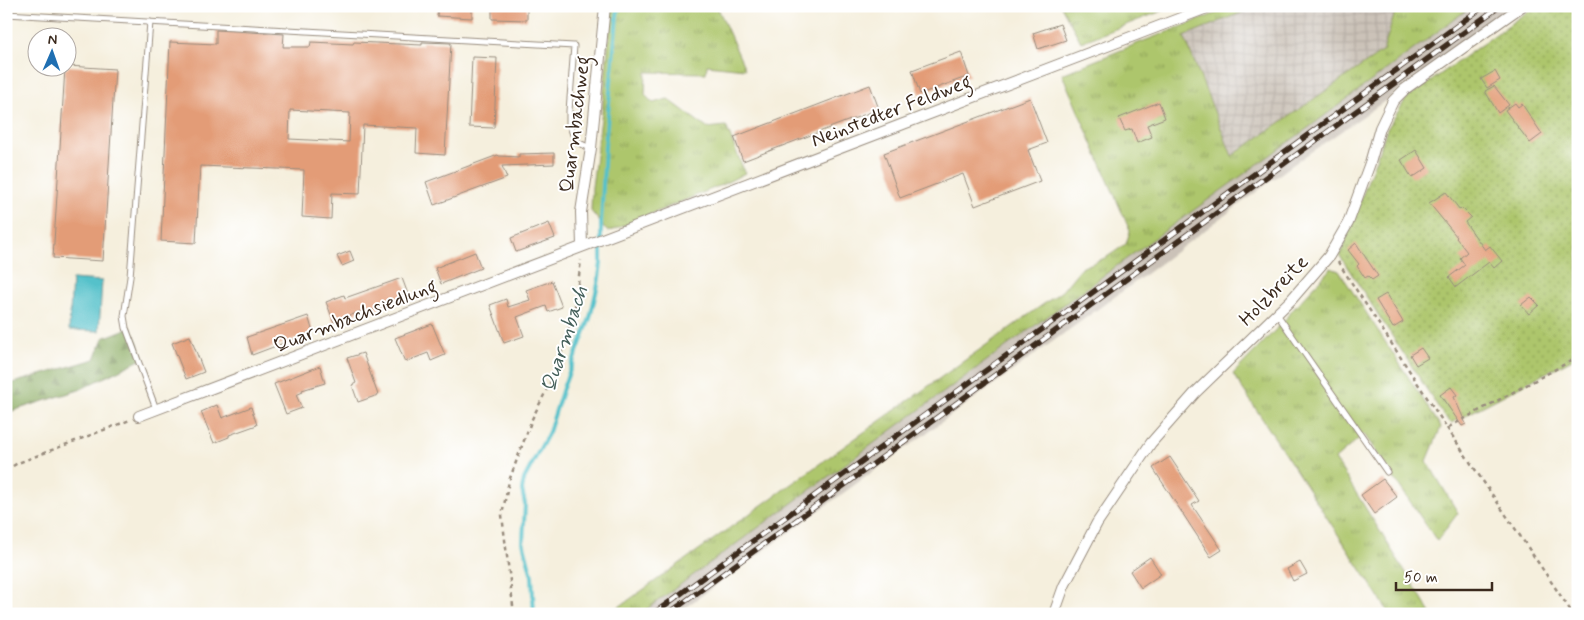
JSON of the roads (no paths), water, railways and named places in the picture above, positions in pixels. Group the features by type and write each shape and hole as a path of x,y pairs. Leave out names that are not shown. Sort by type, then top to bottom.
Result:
{"street":[{"name":"Quarmbachweg","path":"587,244 581,212 591,148 605,6"},
{"name":"Neinstedter Feldweg","path":"587,244 607,238 1212,6"},
{"name":"Holzbreite","path":"1054,614 1064,586 1097,522 1151,443 1195,393 1291,300 1329,256 1348,223 1370,163 1380,128 1393,101 1405,89 1522,6"},
{"name":"Quarmbachsiedlung","path":"140,416 587,244"}],"lane":[{"path":"6,14 574,46 570,123 575,141 591,148"},
{"path":"150,22 130,277 124,316 126,328 156,410"},
{"path":"1277,313 1387,472"}],"water":[{"path":"72,279 102,281 99,331 69,330"}],"waterway":[{"name":"Quarmbach","path":"534,614 532,576 523,542 525,504 522,490 524,479 549,432 563,388 590,318 598,284 601,263 605,146 618,6"}],"railway":[{"path":"653,614 1484,6"},
{"path":"668,614 1500,6"}]}
